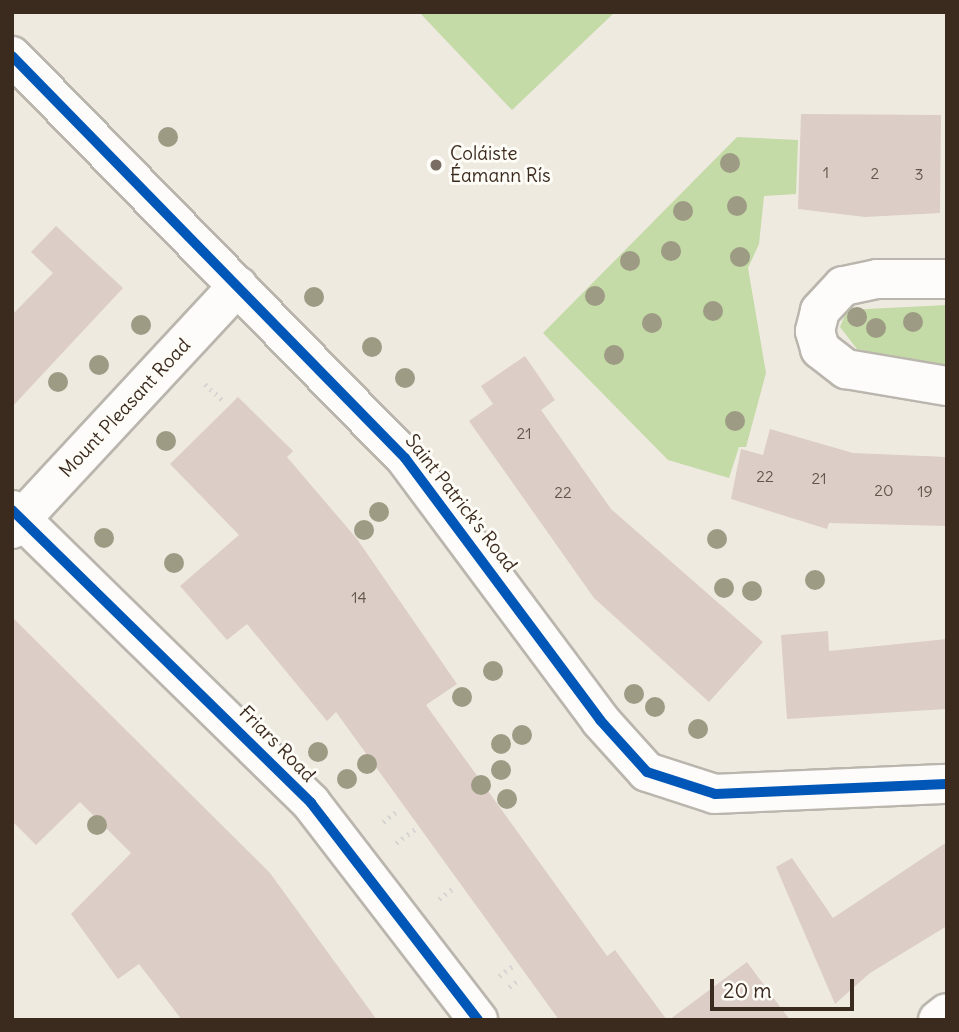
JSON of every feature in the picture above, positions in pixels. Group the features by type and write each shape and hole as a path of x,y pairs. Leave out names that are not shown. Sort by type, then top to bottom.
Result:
{"street":[{"name":"Saint Patrick's Road","path":"12,56 238,286 425,482 600,720 647,772 715,794 947,784"},
{"path":"947,279 877,279 843,286 820,311 815,331 820,349 846,369 947,386"},
{"name":"Mount Pleasant Road","path":"16,519 238,286"},
{"name":"Friars Road","path":"16,519 329,822 478,1020"},
{"path":"938,1020 947,1013"}],"green space":[{"path":"419,12 615,12 512,110"},
{"path":"737,137 798,140 796,194 764,196 759,244 748,268 766,373 746,447 739,447 729,478 668,460 543,333"},
{"path":"947,305 947,369 857,349 840,327 847,310"}],"building":[{"path":"801,114 941,115 940,213 865,217 798,209"},
{"path":"56,226 123,288 12,407 12,315 53,273 31,252"},
{"path":"525,356 555,400 541,410 611,509 763,642 709,702 594,598 469,421 493,404 481,386"},
{"path":"238,397 293,451 287,457 357,539 457,684 426,705 607,956 615,950 667,1020 559,1020 336,712 327,721 247,624 227,640 180,586 239,535 170,464"},
{"path":"770,429 853,453 947,457 947,526 829,523 827,529 731,499 741,449 763,455"},
{"path":"12,617 270,873 377,1020 182,1020 139,964 118,979 71,914 131,853 80,802 36,845 12,821"},
{"path":"828,631 829,651 947,639 946,709 787,719 781,635"},
{"path":"947,842 947,926 870,973 835,1004 776,867 792,858 833,918"},
{"path":"747,962 790,1020 669,1020"}],"cycle path":[{"path":"12,56 405,458 600,720 647,772 715,794 947,784"},
{"path":"12,510 311,803 478,1020"}],"place":[{"name":"Coláiste Éamann Rís","path":"436,165"}]}
